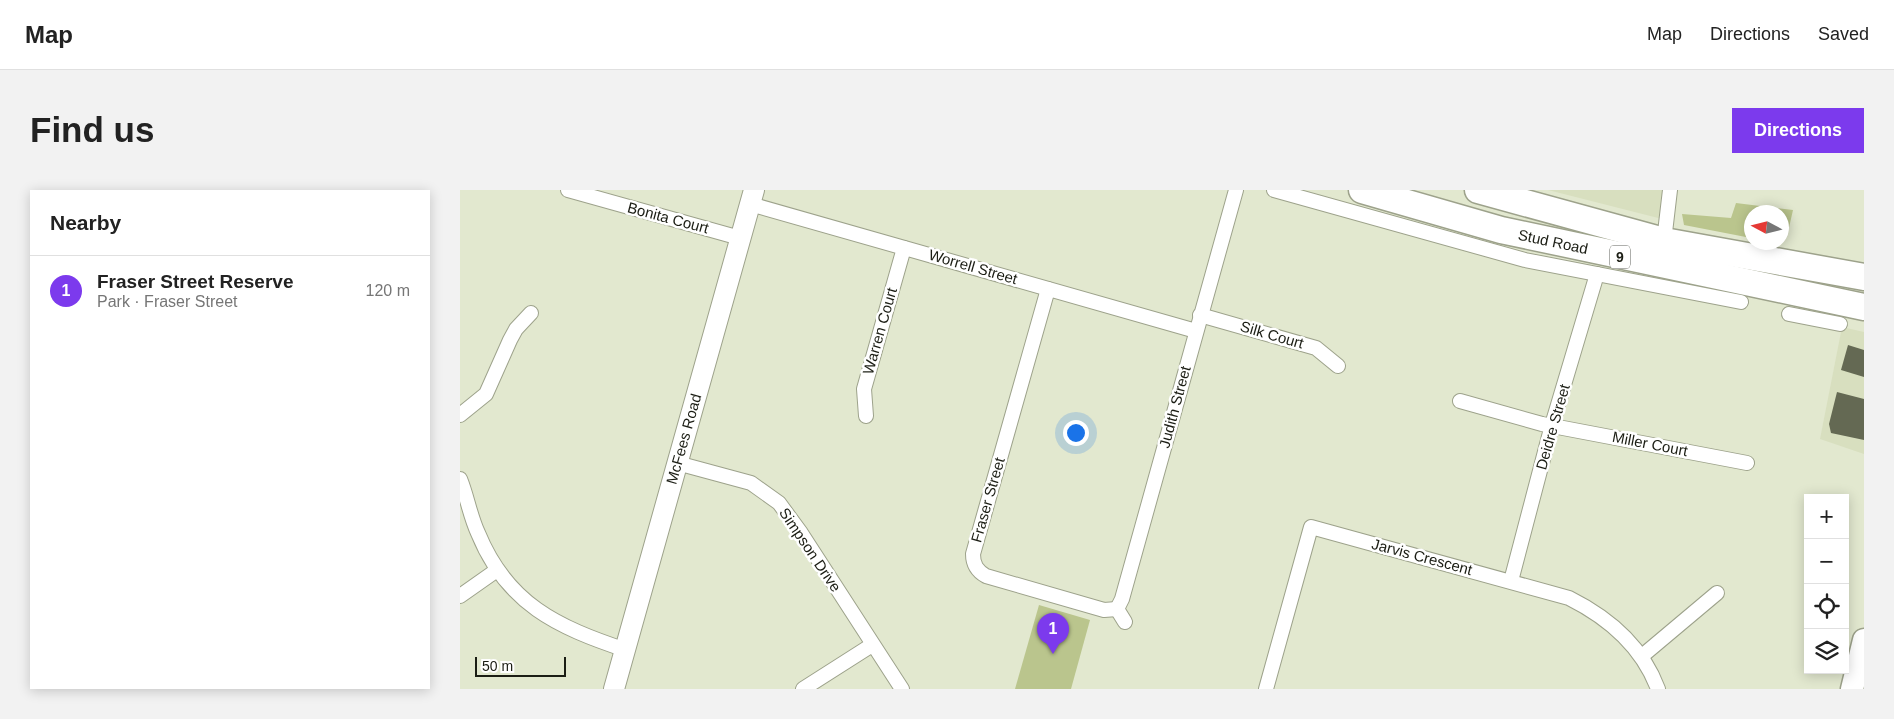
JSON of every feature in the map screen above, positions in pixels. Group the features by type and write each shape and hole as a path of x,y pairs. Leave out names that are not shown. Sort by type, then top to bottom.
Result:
{"highway":[{"name":"Stud Road","path":"1362,190 1500,230 1817,309 1864,307"},
{"name":"Stud Road","path":"1478,190 1664,241 1864,277"}],"main road":[{"path":"1852,689 1864,640"}],"street":[{"name":"Bonita Court","path":"568,190 740,238"},
{"name":"Judith Street","path":"1117,609 1122,599 1236,190"},
{"name":"Stud Road","path":"1274,190 1525,260 1741,302"},
{"path":"1664,241 1670,190"},
{"name":"McFees Road","path":"614,689 752,197"},
{"name":"Worrell Street","path":"752,197 904,248 1196,330"},
{"name":"Warren Court","path":"866,416 864,390 904,248"},
{"name":"Deidre Street","path":"1511,581 1552,425 1597,274"},
{"name":"Fraser Street","path":"1048,288 973,554 973,561 980,573 986,576 1104,610 1117,609"},
{"path":"1789,314 1817,309 1840,324"},
{"path":"460,415 486,394 516,329 531,313"},
{"name":"Silk Court","path":"1200,315 1316,348 1338,366"},
{"name":"Miller Court","path":"1460,401 1542,424 1746,463"},
{"name":"Simpson Drive","path":"677,463 751,483 779,503 801,533 902,689"},
{"path":"460,478 478,533 497,570 537,612 556,623 626,650"},
{"name":"Jarvis Crescent","path":"1266,689 1311,527 1569,598 1585,606 1613,625 1642,656 1658,689"},
{"path":"460,596 497,570"},
{"path":"1642,656 1717,593"},
{"path":"1117,609 1125,622"},
{"path":"803,689 872,645"}],"shaded area":[{"path":"1548,190 1673,190 1670,221"},
{"path":"1842,327 1864,332 1864,454 1820,439"}],"green space":[{"path":"1736,203 1752,205 1744,205 1744,237 1684,225 1682,214 1731,218"},
{"path":"1789,210 1793,210 1789,228"},
{"path":"1039,605 1090,620 1071,689 1015,689"}],"building":[{"path":"1848,345 1864,350 1864,377 1841,370"},
{"path":"1837,392 1864,399 1864,440 1831,433 1829,424"}],"place":[{"name":"Fraser Street Reserve","path":"1053,654"}]}
